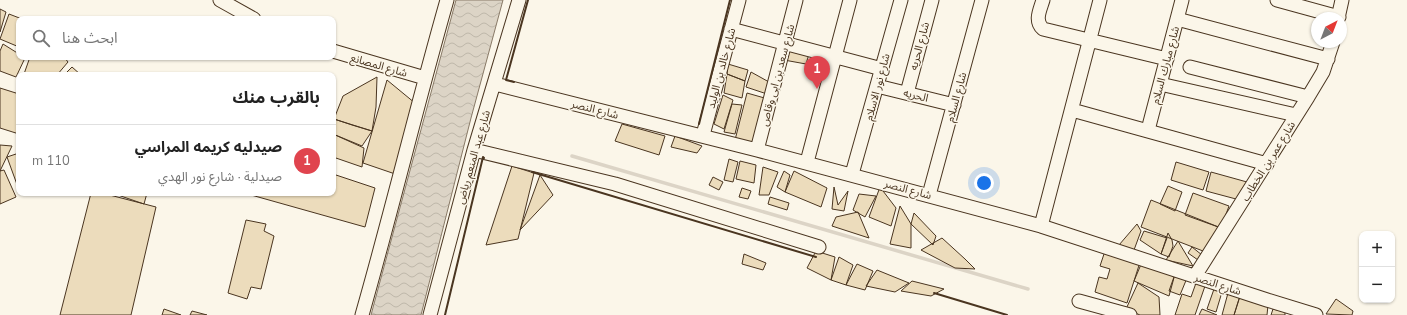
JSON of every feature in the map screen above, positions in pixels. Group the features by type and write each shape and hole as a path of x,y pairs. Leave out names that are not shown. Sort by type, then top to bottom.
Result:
{"street":[{"path":"220,0 249,16"},
{"path":"362,315 383,242 425,78 447,0"},
{"name":"شارع عبد المنعم رياض","path":"430,315 474,150 519,0"},
{"name":"شارع خالد بن الوليد","path":"703,136 738,0"},
{"name":"شارع سعد بن ابى وقاص","path":"757,150 796,0"},
{"path":"807,162 850,0"},
{"name":"شارع نور الاسلام","path":"852,174 901,0"},
{"name":"شارع الحريه","path":"907,93 932,0"},
{"name":"شارع السلام","path":"930,195 982,0"},
{"path":"1043,0 1038,23 1046,30 1167,59"},
{"path":"1041,226 1100,0"},
{"name":"شارع مبارك السلام","path":"1148,130 1182,0"},
{"path":"1277,0 1320,12"},
{"path":"1339,12 1342,0"},
{"path":"1177,19 1328,59"},
{"path":"731,29 882,69"},
{"name":"شارع عمر بن الخطاب","path":"1195,276 1308,97 1323,72 1332,48"},
{"name":"شارع المصانع","path":"336,52 425,78"},
{"path":"1190,67 1308,97"},
{"name":"شارع النصر","path":"495,84 807,162 1041,226 1316,315"},
{"path":"1160,84 1296,115"},
{"name":"الحريه","path":"877,86 954,105"},
{"path":"1072,110 1267,164"},
{"path":"474,150 615,184 819,247"},
{"path":"1079,301 1130,315"}],"water":[{"path":"456,0 503,0 471,118 421,315 371,315"}],"building":[{"path":"0,9 6,12 0,32"},
{"path":"9,14 16,17 16,46 0,39"},
{"path":"3,44 16,52 16,60 24,60 18,72 16,72 16,77 0,71 0,51"},
{"path":"790,45 809,54 806,64 784,60"},
{"path":"29,60 66,60 68,62 60,72 25,72"},
{"path":"728,64 748,70 745,81 727,74"},
{"path":"72,67 78,72 67,72"},
{"path":"751,72 769,82 767,94 746,87"},
{"path":"727,74 745,81 742,98 724,93"},
{"path":"377,77 376,107 372,131 336,120 336,114 343,96"},
{"path":"387,80 421,108 404,177 363,163"},
{"path":"0,88 16,93 16,133 0,128"},
{"path":"747,93 768,99 755,145 735,140"},
{"path":"723,95 733,100 724,129 714,124"},
{"path":"732,104 742,105 735,134 724,132"},
{"path":"336,120 372,131 362,146 336,135"},
{"path":"622,124 665,136 659,155 615,141"},
{"path":"336,135 364,148 362,167 336,158"},
{"path":"675,136 702,146 697,153 671,147"},
{"path":"0,145 12,146 0,171"},
{"path":"16,154 16,182 7,157"},
{"path":"729,159 738,162 733,182 724,180"},
{"path":"740,161 756,165 754,183 736,179"},
{"path":"1176,162 1209,172 1203,190 1171,180"},
{"path":"512,166 534,173 518,239 486,245"},
{"path":"763,167 778,172 769,195 759,195"},
{"path":"4,170 16,197 0,204 0,171"},
{"path":"784,171 790,175 785,192 777,187"},
{"path":"794,171 827,188 821,207 785,192"},
{"path":"1211,172 1247,182 1236,199 1206,191"},
{"path":"336,175 375,188 365,227 255,196 336,196"},
{"path":"540,175 553,195 520,230"},
{"path":"713,177 723,182 719,190 709,185"},
{"path":"1168,186 1182,192 1175,211 1160,204"},
{"path":"834,187 838,205 848,191 844,211 832,209"},
{"path":"880,187 896,208 891,226 869,217"},
{"path":"742,188 751,191 748,199 739,197"},
{"path":"1193,193 1229,206 1221,228 1185,215"},
{"path":"859,194 876,196 865,217 853,210"},
{"path":"90,196 114,196 156,207 131,315 60,315"},
{"path":"121,196 146,196 144,204"},
{"path":"770,197 789,203 787,210 768,204"},
{"path":"1151,200 1221,228 1203,251 1141,227"},
{"path":"900,206 911,224 911,248 890,244"},
{"path":"858,212 869,238 832,226 836,217"},
{"path":"914,213 936,236 933,245 911,224"},
{"path":"246,220 266,224 264,231 274,236 261,289 251,287 247,299 228,293"},
{"path":"1137,224 1141,231 1134,250 1119,245"},
{"path":"1144,231 1167,238 1161,254 1140,240"},
{"path":"1168,233 1172,240 1173,246 1169,257 1161,254"},
{"path":"942,238 975,269 955,268 921,250"},
{"path":"1178,241 1193,266 1166,260"},
{"path":"1192,247 1202,255 1198,260 1188,253"},
{"path":"1106,248 1141,259 1127,303 1095,292 1099,277 1107,279 1110,269 1100,266"},
{"path":"816,251 835,257 831,280 807,268"},
{"path":"744,254 766,263 763,270 742,264"},
{"path":"839,257 853,265 846,285 831,280"},
{"path":"1142,262 1175,274 1169,296 1134,281"},
{"path":"857,264 873,271 865,290 846,285"},
{"path":"877,270 909,283 895,292 866,286"},
{"path":"1175,274 1187,278 1180,295 1169,291"},
{"path":"912,281 944,289 931,296 901,291"},
{"path":"1138,283 1159,297 1160,315 1140,315 1126,309"},
{"path":"1196,283 1205,286 1195,315 1175,315 1182,294 1191,297"},
{"path":"1214,289 1222,292 1216,312 1207,309"},
{"path":"1228,293 1240,296 1234,315 1222,315"},
{"path":"1240,296 1268,305 1267,315 1234,315"},
{"path":"1336,299 1353,311 1352,315 1326,314"},
{"path":"164,309 181,315 162,315"},
{"path":"1202,309 1217,315 1199,315"},
{"path":"1273,309 1285,312 1285,315 1271,315"},
{"path":"192,311 207,315 190,315"}],"waterway":[{"path":"572,156 1028,289"}],"wall":[{"path":"514,82 506,80 528,0"},
{"path":"699,124 730,0"},
{"path":"445,315 483,157 484,158"},
{"path":"532,172 816,257"},
{"path":"934,293 1007,315"}],"place":[{"name":"صيدليه كريمه المراسي","path":"817,89"}]}
